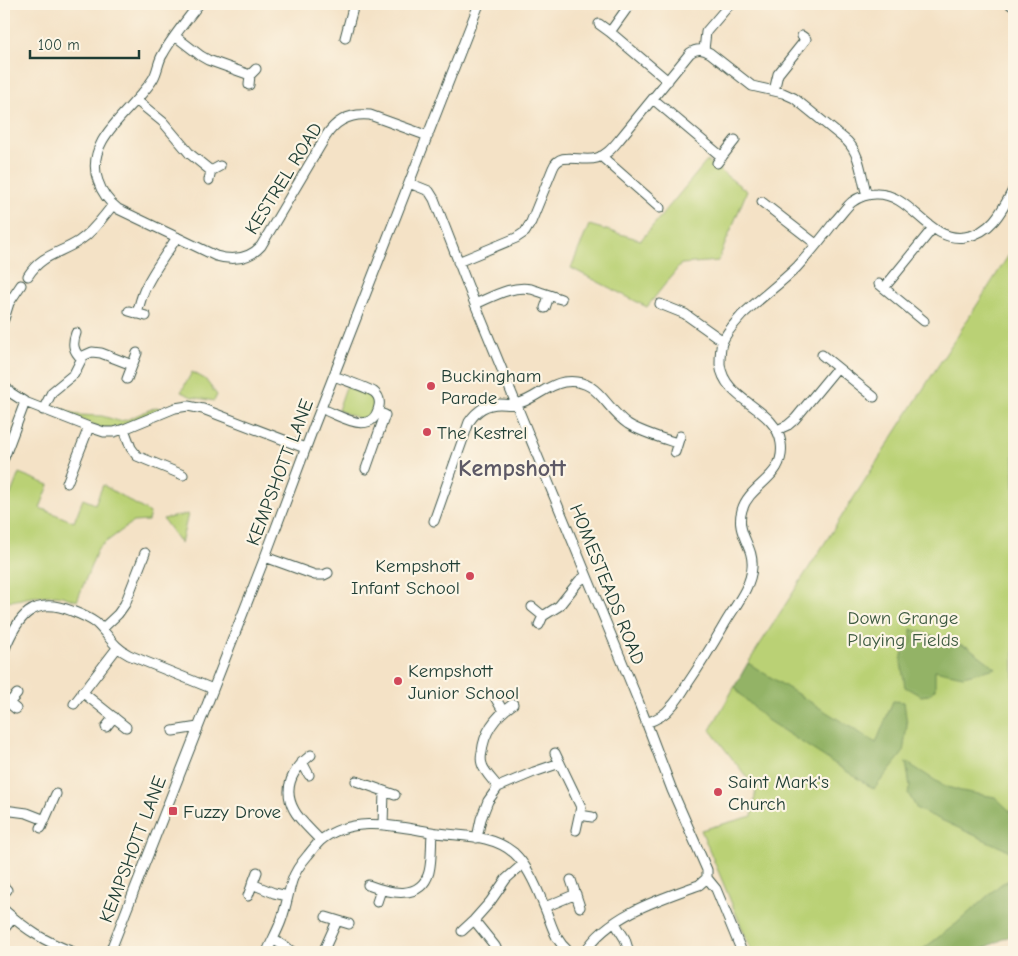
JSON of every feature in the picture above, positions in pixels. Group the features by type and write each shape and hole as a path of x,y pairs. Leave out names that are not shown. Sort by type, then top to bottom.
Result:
{"street":[{"name":"KESTREL ROAD","path":"199,4 161,58 154,77 103,139 98,148 95,171 103,192 113,205 216,256 228,259 240,258 258,249 265,240 329,130 338,122 359,114 370,114 428,136"},
{"path":"345,39 354,4"},
{"name":"KEMPSHOTT LANE","path":"110,952 479,4"},
{"path":"610,32 630,4"},
{"path":"704,50 706,32 730,4"},
{"path":"1010,4 1014,7"},
{"path":"599,24 668,81"},
{"path":"175,36 208,60 253,72 249,85"},
{"path":"774,91 778,74 806,39 802,36"},
{"path":"458,262 523,234 531,222 558,160 563,158 587,160 601,156 610,150 690,53 696,50 704,50 710,53 752,86 786,94 794,98 852,146 858,158 867,195"},
{"path":"652,99 719,160 735,140"},
{"path":"136,100 163,122 210,175 220,166"},
{"path":"601,156 661,208"},
{"name":"HOMESTEADS ROAD","path":"409,183 425,189 432,195 672,790 707,870 707,878 716,889 742,952"},
{"path":"646,723 665,713 677,700 709,651 748,584 752,570 752,559 740,528 741,513 746,500 771,475 777,466 781,448 777,430 770,421 738,395 725,380 720,362 720,351 723,341 730,330 738,319 797,267 850,204 858,198 878,194 896,198 933,228 954,238 978,233 987,228 996,220 1014,188"},
{"path":"762,201 816,244"},
{"path":"28,276 43,260 57,251 78,242 88,234 113,205"},
{"path":"924,322 881,286 933,228"},
{"path":"146,316 133,312 156,268 177,238"},
{"path":"4,319 9,304 21,286"},
{"path":"475,304 515,289 531,289 561,300"},
{"path":"545,308 549,296"},
{"path":"663,308 685,314 723,341"},
{"path":"76,333 73,347 82,358"},
{"path":"44,410 52,392 74,374 82,358 89,353 96,352 132,365"},
{"path":"127,379 137,353"},
{"path":"822,355 868,396"},
{"path":"777,430 795,419 837,368"},
{"path":"327,411 361,423 370,421 377,412 378,396 373,392 334,376"},
{"path":"434,521 470,422 477,411 492,404 517,404 556,384 579,382 596,390 616,414 630,425 677,444"},
{"path":"4,385 11,393 25,402 104,432 124,429 175,408 193,406 306,448"},
{"path":"4,458 25,402"},
{"path":"366,469 385,415 377,412"},
{"path":"67,483 89,427"},
{"path":"124,429 131,448 137,456 183,475"},
{"path":"168,481 171,471"},
{"path":"102,629 123,607 145,553"},
{"path":"265,557 315,575 328,573"},
{"path":"539,625 543,616 559,606 579,581 586,576"},
{"path":"4,651 6,636 25,614 48,606 64,608 90,619 102,629 117,648 140,660 212,689"},
{"path":"532,607 543,616"},
{"path":"74,704 117,648"},
{"path":"82,692 126,727"},
{"path":"10,704 17,694"},
{"path":"496,699 503,711"},
{"path":"498,787 482,764 481,755 485,735 493,722 513,704"},
{"path":"106,727 114,717"},
{"path":"173,731 198,727"},
{"path":"555,752 581,807 576,830"},
{"path":"311,755 292,774 289,798 294,811 320,840"},
{"path":"302,762 309,775"},
{"path":"477,838 488,800 498,787 534,772 560,764"},
{"path":"356,781 395,795"},
{"path":"383,825 384,792"},
{"path":"4,810 27,813 43,824 56,794"},
{"path":"580,816 592,817"},
{"path":"267,952 281,923 292,880 300,864 320,840 333,832 350,826 383,825 493,841 515,854 534,882 554,934 569,952"},
{"path":"368,886 402,893 417,889 424,883 429,874 432,833"},
{"path":"462,930 490,902 506,879 523,864"},
{"path":"248,896 257,872"},
{"path":"585,952 599,935 633,911 699,885 707,878"},
{"path":"571,880 580,907"},
{"path":"252,884 274,893 288,896"},
{"path":"378,902 381,890"},
{"path":"545,907 576,894"},
{"path":"4,910 41,938 73,952"},
{"path":"326,917 349,924"},
{"path":"4,929 13,918"},
{"path":"474,920 498,952"},
{"path":"323,952 337,921"},
{"path":"615,923 625,939 629,952"},
{"path":"273,939 293,952"}],"green space":[{"path":"707,161 747,191 718,261 681,264 647,307 571,268 589,225 641,240"},
{"name":"Down Grange Playing Fields","path":"1014,247 1014,908 976,952 752,952 701,830 752,816 756,789 710,730 748,663"},
{"path":"192,372 205,379 217,395 214,401 192,397 181,392"},
{"path":"348,385 370,393 375,398 376,406 369,418 360,419 338,410"},
{"path":"53,405 78,415 102,416 119,421 126,420 156,407 163,409 116,428 102,428 54,409"},
{"path":"19,473 49,485 40,508 74,522 83,499 95,504 103,485 150,513 148,521 133,522 98,548 77,601 56,595 11,601 4,598 4,494 10,496"},
{"path":"188,514 181,544 163,519"},
{"path":"911,629 968,647 996,668 963,676 935,670 935,689 929,695 921,696 905,687 901,662 903,651 911,644"},
{"path":"748,663 876,743 893,701 904,702 907,725 903,753 874,789 767,720 740,694 735,686"},
{"path":"906,762 944,786 995,797 1014,815 1014,848 1009,851 917,809 908,793 910,786"},
{"path":"1014,878 1014,934 976,952 919,952 956,924 1001,884"}],"place":[{"name":"Buckingham Parade","path":"431,386"},
{"name":"The Kestrel","path":"427,432"},
{"name":"Kempshott Infant School","path":"470,576"},
{"name":"Kempshott Junior School","path":"398,681"},
{"name":"Saint Mark's Church","path":"718,792"},
{"name":"Fuzzy Drove","path":"173,811"}],"district":[{"name":"Kempshott","path":"512,468"}]}
